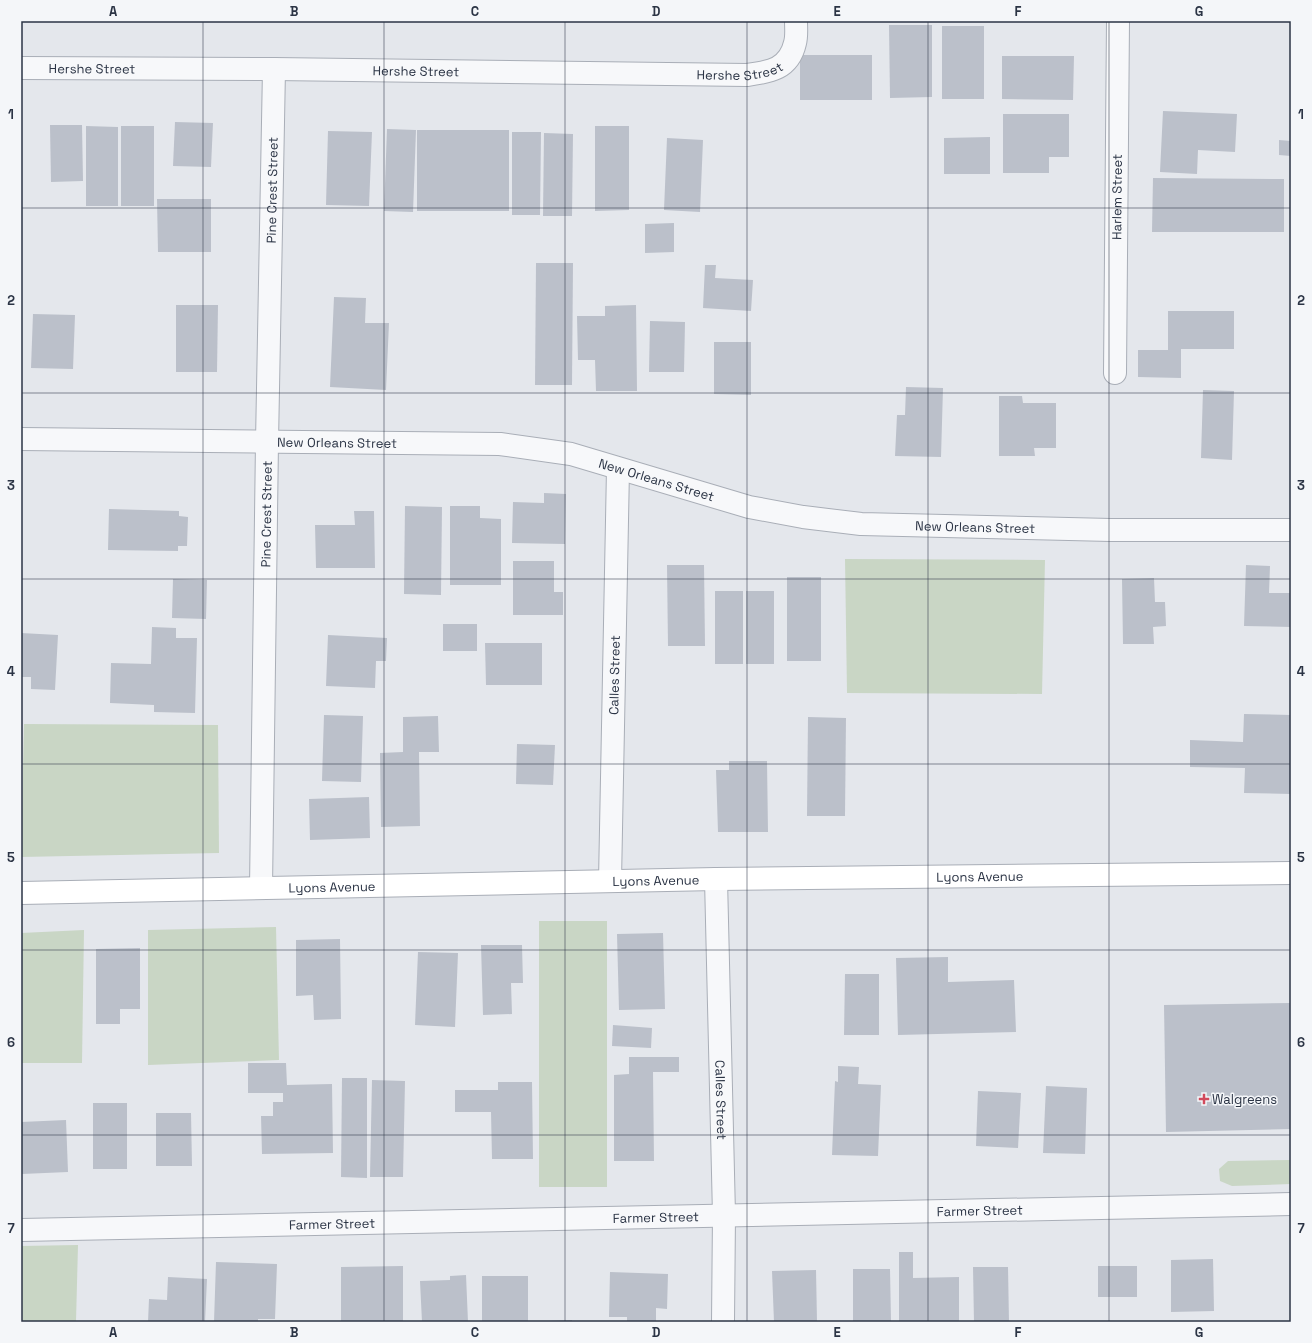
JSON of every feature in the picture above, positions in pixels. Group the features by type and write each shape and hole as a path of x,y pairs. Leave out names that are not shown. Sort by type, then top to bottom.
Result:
{"street":[{"name":"Hershe Street","path":"21,68 274,69 747,76 766,73 780,67 791,56 796,42 796,21"},
{"name":"Harlem Street","path":"1115,373 1118,21"},
{"name":"Pine Crest Street","path":"261,888 266,442 274,69"},
{"name":"New Orleans Street","path":"21,439 500,444 571,454 749,507 804,517 861,524 1111,530 1291,530"},
{"name":"Calles Street","path":"610,881 618,469"},
{"name":"Lyons Avenue","path":"21,893 716,879 1291,873"},
{"name":"Calles Street","path":"716,879 724,1215 723,1322"},
{"name":"Farmer Street","path":"21,1230 1291,1204"}],"green space":[{"path":"845,559 1045,560 1042,694 847,693"},
{"path":"24,724 218,725 219,853 21,857"},
{"path":"539,921 607,921 607,1187 539,1187"},
{"path":"276,927 279,1060 148,1065 148,930"},
{"path":"84,930 82,1063 21,1063 21,933"},
{"path":"1291,1160 1291,1184 1232,1186 1220,1181 1219,1169 1228,1161"},
{"path":"78,1245 76,1322 21,1322 21,1246"}],"building":[{"path":"889,25 932,25 932,97 890,98"},
{"path":"942,26 984,26 984,99 942,99"},
{"path":"800,55 872,55 872,100 800,100"},
{"path":"1002,56 1074,56 1073,100 1002,99"},
{"path":"1163,111 1237,114 1235,152 1198,150 1197,174 1160,172"},
{"path":"1003,114 1069,114 1069,157 1049,157 1049,173 1003,173"},
{"path":"175,122 213,123 211,167 173,166"},
{"path":"50,125 82,125 83,181 51,182"},
{"path":"86,126 118,127 118,206 86,206"},
{"path":"121,126 154,126 154,206 121,206"},
{"path":"595,126 629,126 629,210 595,211"},
{"path":"387,129 416,130 413,212 384,211"},
{"path":"417,130 509,130 509,211 417,211"},
{"path":"328,131 372,132 369,206 326,205"},
{"path":"512,132 541,132 540,215 512,215"},
{"path":"544,133 573,134 572,216 543,216"},
{"path":"990,137 990,174 944,174 944,138"},
{"path":"667,138 703,140 700,212 664,210"},
{"path":"1279,140 1291,141 1291,156 1279,155"},
{"path":"1153,178 1284,179 1284,232 1152,232"},
{"path":"157,199 211,199 211,252 158,252"},
{"path":"674,223 674,252 645,253 645,224"},
{"path":"536,263 573,263 572,385 535,385"},
{"path":"705,265 716,265 715,278 753,280 751,311 703,308"},
{"path":"334,297 366,298 365,323 389,323 386,390 330,387"},
{"path":"176,305 218,305 217,372 176,372"},
{"path":"636,305 637,391 596,391 595,360 578,360 577,316 605,316 605,306"},
{"path":"1168,311 1234,311 1234,349 1181,349 1181,378 1138,377 1138,350 1168,350"},
{"path":"33,314 75,315 73,369 31,368"},
{"path":"650,321 685,322 684,372 649,372"},
{"path":"714,342 751,342 751,395 714,394"},
{"path":"906,387 943,388 941,457 895,456 897,415 905,415"},
{"path":"1203,390 1234,391 1232,460 1201,458"},
{"path":"999,396 1022,396 1023,403 1056,403 1056,448 1034,448 1035,456 999,456"},
{"path":"544,493 566,494 565,544 512,543 513,502 544,503"},
{"path":"405,506 442,507 441,595 404,594"},
{"path":"450,506 480,506 480,518 501,519 501,585 450,585"},
{"path":"109,509 179,511 179,516 188,517 187,546 178,546 178,551 108,550"},
{"path":"354,511 374,511 375,568 316,568 315,525 355,525"},
{"path":"513,561 554,561 554,592 563,592 563,615 513,615"},
{"path":"667,565 704,565 705,646 668,646"},
{"path":"1246,565 1270,566 1269,593 1291,593 1291,627 1244,626"},
{"path":"787,577 821,577 821,661 787,661"},
{"path":"1154,578 1155,602 1165,602 1166,626 1153,627 1154,644 1123,644 1122,579"},
{"path":"173,579 207,580 206,619 172,618"},
{"path":"715,591 743,591 743,664 715,664"},
{"path":"746,591 774,591 774,664 746,664"},
{"path":"443,624 477,624 477,651 443,651"},
{"path":"152,627 176,628 176,638 197,638 195,713 154,712 154,705 110,703 111,663 151,664"},
{"path":"21,633 58,635 55,690 31,689 31,677 21,677"},
{"path":"328,635 387,638 386,661 376,661 375,688 326,686"},
{"path":"485,643 542,643 542,685 486,685"},
{"path":"1244,714 1291,715 1291,794 1244,793 1245,768 1190,767 1190,740 1243,742"},
{"path":"324,715 363,716 361,782 322,781"},
{"path":"438,716 439,752 419,752 420,826 381,827 380,753 403,752 403,717"},
{"path":"808,717 846,718 845,816 807,816"},
{"path":"517,744 555,745 553,785 516,784"},
{"path":"729,761 767,761 768,832 718,832 716,770 729,770"},
{"path":"369,797 370,838 310,840 309,799"},
{"path":"663,933 665,1009 619,1010 617,934"},
{"path":"340,939 341,1019 314,1020 313,995 296,996 296,940"},
{"path":"481,945 522,945 523,983 511,983 512,1014 483,1015"},
{"path":"140,948 140,1009 120,1009 120,1024 96,1024 96,949"},
{"path":"418,952 458,953 455,1027 415,1025"},
{"path":"948,957 948,982 1014,980 1016,1032 898,1035 896,958"},
{"path":"845,974 879,974 879,1035 844,1035"},
{"name":"Walgreens","path":"1291,1003 1291,1129 1166,1132 1164,1005"},
{"path":"613,1025 652,1028 651,1048 612,1046"},
{"path":"629,1057 679,1057 679,1072 653,1072 654,1161 614,1161 614,1075 629,1074"},
{"path":"248,1063 286,1063 287,1085 332,1084 333,1153 262,1154 261,1116 273,1116 273,1102 283,1102 283,1093 248,1093"},
{"path":"838,1066 859,1067 858,1084 881,1085 878,1156 832,1155 835,1081 838,1082"},
{"path":"342,1078 367,1078 367,1178 341,1177"},
{"path":"372,1080 405,1081 403,1177 370,1177"},
{"path":"498,1082 532,1082 533,1159 492,1159 491,1112 455,1112 455,1090 498,1090"},
{"path":"1046,1086 1087,1088 1085,1154 1043,1153"},
{"path":"978,1091 1021,1093 1018,1148 976,1146"},
{"path":"93,1103 127,1103 127,1169 93,1169"},
{"path":"156,1113 191,1113 192,1166 156,1166"},
{"path":"66,1120 68,1172 22,1174 21,1122"},
{"path":"899,1252 913,1252 913,1278 959,1277 959,1322 899,1322"},
{"path":"1213,1259 1214,1311 1171,1312 1171,1260"},
{"path":"216,1262 277,1264 275,1319 258,1319 258,1322 214,1322"},
{"path":"403,1266 403,1322 341,1322 341,1267"},
{"path":"1098,1266 1137,1266 1137,1297 1098,1297"},
{"path":"973,1267 1008,1267 1009,1322 974,1322"},
{"path":"853,1269 890,1269 891,1322 853,1322"},
{"path":"816,1270 817,1322 774,1322 772,1271"},
{"path":"610,1272 668,1274 667,1309 656,1308 656,1322 627,1322 627,1317 609,1317"},
{"path":"466,1275 468,1322 422,1322 420,1281 450,1280 450,1276"},
{"path":"482,1276 528,1276 528,1321 482,1321"},
{"path":"168,1277 207,1279 205,1322 148,1322 149,1299 167,1300"},
{"path":"572,1320 572,1322 548,1322 548,1321"}],"place":[{"name":"Walgreens","path":"1204,1099"}]}
